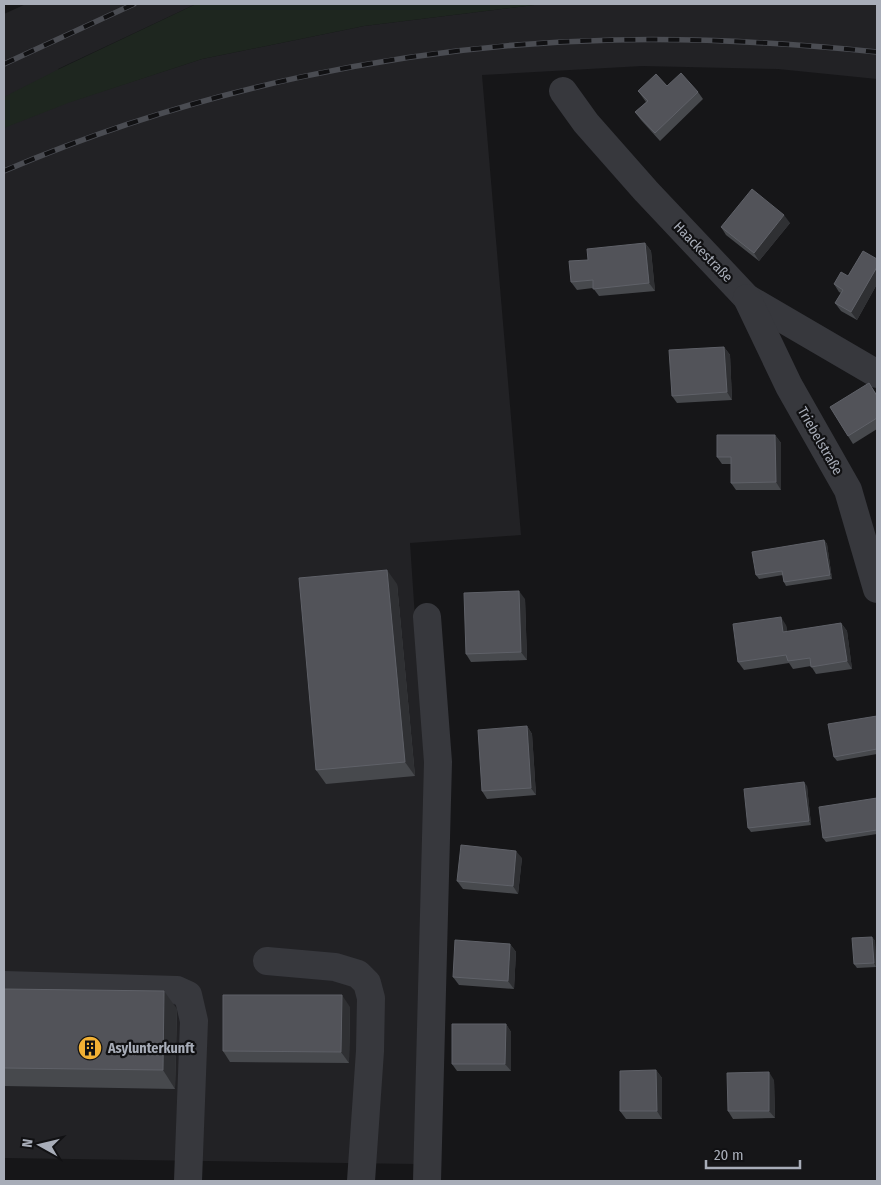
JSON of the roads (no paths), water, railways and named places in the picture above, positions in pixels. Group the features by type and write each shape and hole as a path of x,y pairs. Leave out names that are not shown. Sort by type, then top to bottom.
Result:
{"street":[{"name":"Haackestraße","path":"563,91 586,122 646,191 747,298 877,374"},
{"name":"Triebelstraße","path":"747,298 789,386 848,490 877,589"},
{"path":"427,617 438,762 427,1181"},
{"path":"267,961 335,967 358,974 367,983 371,998 370,1051 361,1181"},
{"path":"4,985 177,990 188,995 194,1021 188,1181"}],"railway":[{"path":"4,64 134,4"},
{"path":"4,171 76,142 150,117 226,95 380,62 458,51 536,43 680,40 746,42 877,52"}],"place":[{"name":"Asylunterkunft","path":"90,1048"}]}
